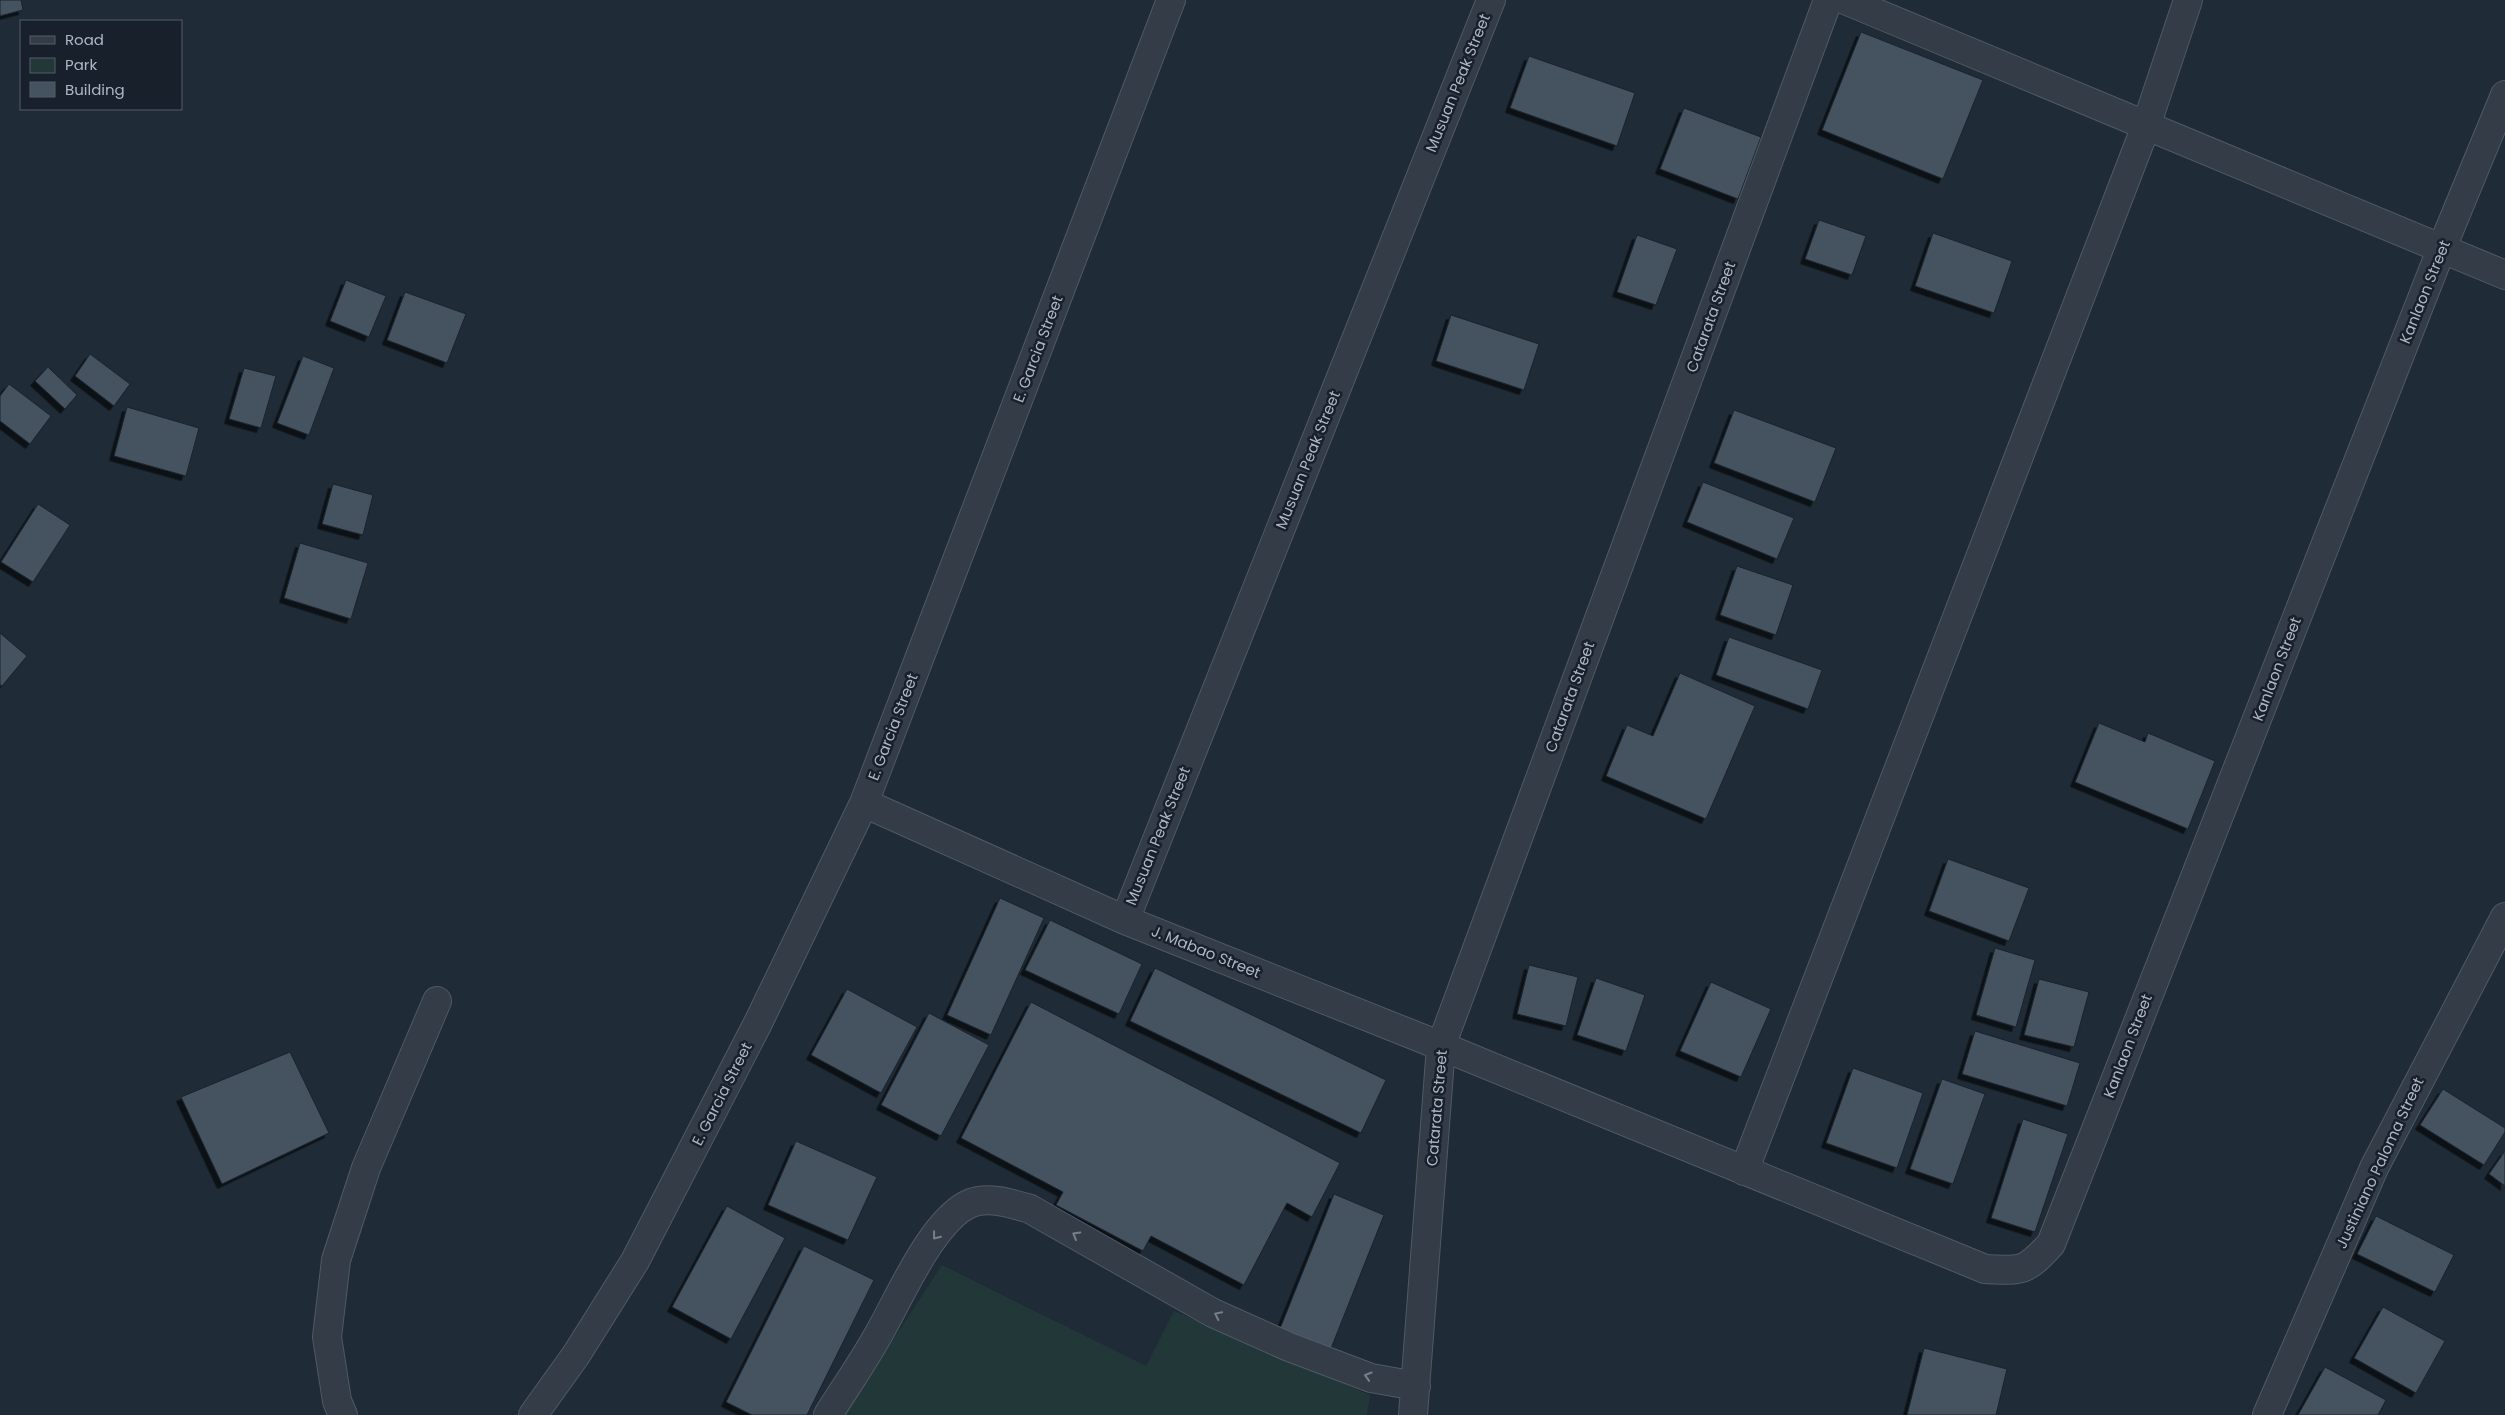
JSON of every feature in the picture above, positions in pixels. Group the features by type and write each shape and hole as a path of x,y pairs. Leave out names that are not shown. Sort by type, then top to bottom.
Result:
{"street":[{"name":"E. Garcia Street","path":"533,1415 576,1355 635,1261 758,1023 864,803 1171,0"},
{"name":"Musuan Peak Street","path":"1125,920 1491,0"},
{"name":"Catarata Street","path":"1413,1415 1441,1046 1828,0"},
{"path":"1845,0 2505,275"},
{"path":"1744,1171 2146,126 2188,0"},
{"name":"Kanlaon Street","path":"2051,1244 2442,250 2505,95"},
{"name":"J. Mabao Street","path":"864,803 1125,920 1441,1046 1985,1269 2014,1271 2032,1264 2051,1244"},
{"name":"Justiniano Paloma Street","path":"2267,1415 2374,1168 2505,916"},
{"path":"343,1415 338,1400 327,1338 336,1260 366,1168 437,1001"},
{"path":"828,1415 881,1329 912,1268 956,1212 973,1202 1002,1201 1030,1209 1213,1313 1289,1348 1371,1378 1416,1386"}],"green space":[{"path":"942,1265 1146,1366 1174,1311 1370,1395 1367,1415 844,1415"}],"building":[{"path":"0,0 21,0 23,10 0,16"},
{"path":"1861,32 1983,80 1943,179 1822,130"},
{"path":"1529,56 1635,93 1617,146 1510,108"},
{"path":"1684,108 1761,137 1738,199 1660,169"},
{"path":"1819,220 1866,236 1852,275 1805,259"},
{"path":"1933,233 2012,261 1994,313 1915,286"},
{"path":"1637,235 1677,249 1656,305 1617,292"},
{"path":"346,280 386,296 369,337 330,321"},
{"path":"405,292 466,314 447,363 387,340"},
{"path":"1451,315 1539,344 1524,390 1436,361"},
{"path":"90,354 130,384 114,406 75,376"},
{"path":"303,356 334,368 309,435 277,423"},
{"path":"48,367 77,395 65,409 35,381"},
{"path":"244,368 276,376 261,428 229,419"},
{"path":"9,384 51,416 30,444 0,421 0,396"},
{"path":"127,407 199,428 186,476 114,456"},
{"path":"1734,410 1836,448 1815,502 1714,463"},
{"path":"1703,482 1794,518 1777,559 1687,522"},
{"path":"333,484 373,495 363,535 322,524"},
{"path":"38,504 70,525 33,582 1,562"},
{"path":"300,543 368,563 351,619 284,598"},
{"path":"1737,566 1793,585 1776,635 1720,615"},
{"path":"0,633 27,656 2,686 0,685"},
{"path":"1729,637 1822,670 1808,709 1716,675"},
{"path":"1680,673 1755,706 1706,819 1606,776 1627,725 1653,736"},
{"path":"2099,723 2145,742 2148,733 2215,761 2188,829 2075,782"},
{"path":"1948,859 2029,888 2009,941 1929,911"},
{"path":"1000,898 1044,918 991,1035 947,1015"},
{"path":"1050,920 1142,964 1119,1014 1025,970"},
{"path":"1995,948 2035,960 2016,1027 1976,1015"},
{"path":"1529,965 1578,977 1566,1026 1517,1014"},
{"path":"1155,968 1386,1080 1361,1133 1130,1021"},
{"path":"1596,978 1645,995 1626,1051 1577,1035"},
{"path":"2039,979 2089,992 2074,1047 2024,1035"},
{"path":"1711,982 1771,1009 1741,1077 1680,1051"},
{"path":"847,989 917,1027 881,1093 811,1055"},
{"path":"1031,1002 1340,1163 1312,1217 1287,1203 1244,1285 1151,1236 1143,1251 1056,1205 1063,1192 961,1138"},
{"path":"929,1013 989,1045 941,1136 881,1105"},
{"path":"1975,1031 2080,1063 2067,1106 1962,1074"},
{"path":"290,1052 329,1133 222,1184 181,1097"},
{"path":"1853,1068 1923,1093 1897,1168 1826,1143"},
{"path":"1942,1079 1985,1094 1953,1184 1910,1169"},
{"path":"2443,1089 2505,1128 2505,1132 2484,1165 2420,1125"},
{"path":"2023,1119 2068,1134 2035,1232 1991,1218"},
{"path":"796,1141 877,1177 848,1240 768,1205"},
{"path":"2505,1151 2505,1186 2489,1174"},
{"path":"1334,1194 1384,1215 1330,1351 1279,1331"},
{"path":"727,1206 785,1238 731,1339 672,1307"},
{"path":"2376,1216 2454,1255 2435,1292 2357,1254"},
{"path":"804,1246 874,1280 807,1415 752,1415 726,1402"},
{"path":"2383,1307 2445,1341 2416,1393 2354,1358"},
{"path":"1924,1348 2007,1369 1996,1415 1907,1415"},
{"path":"2325,1367 2386,1400 2378,1415 2298,1415"}]}
